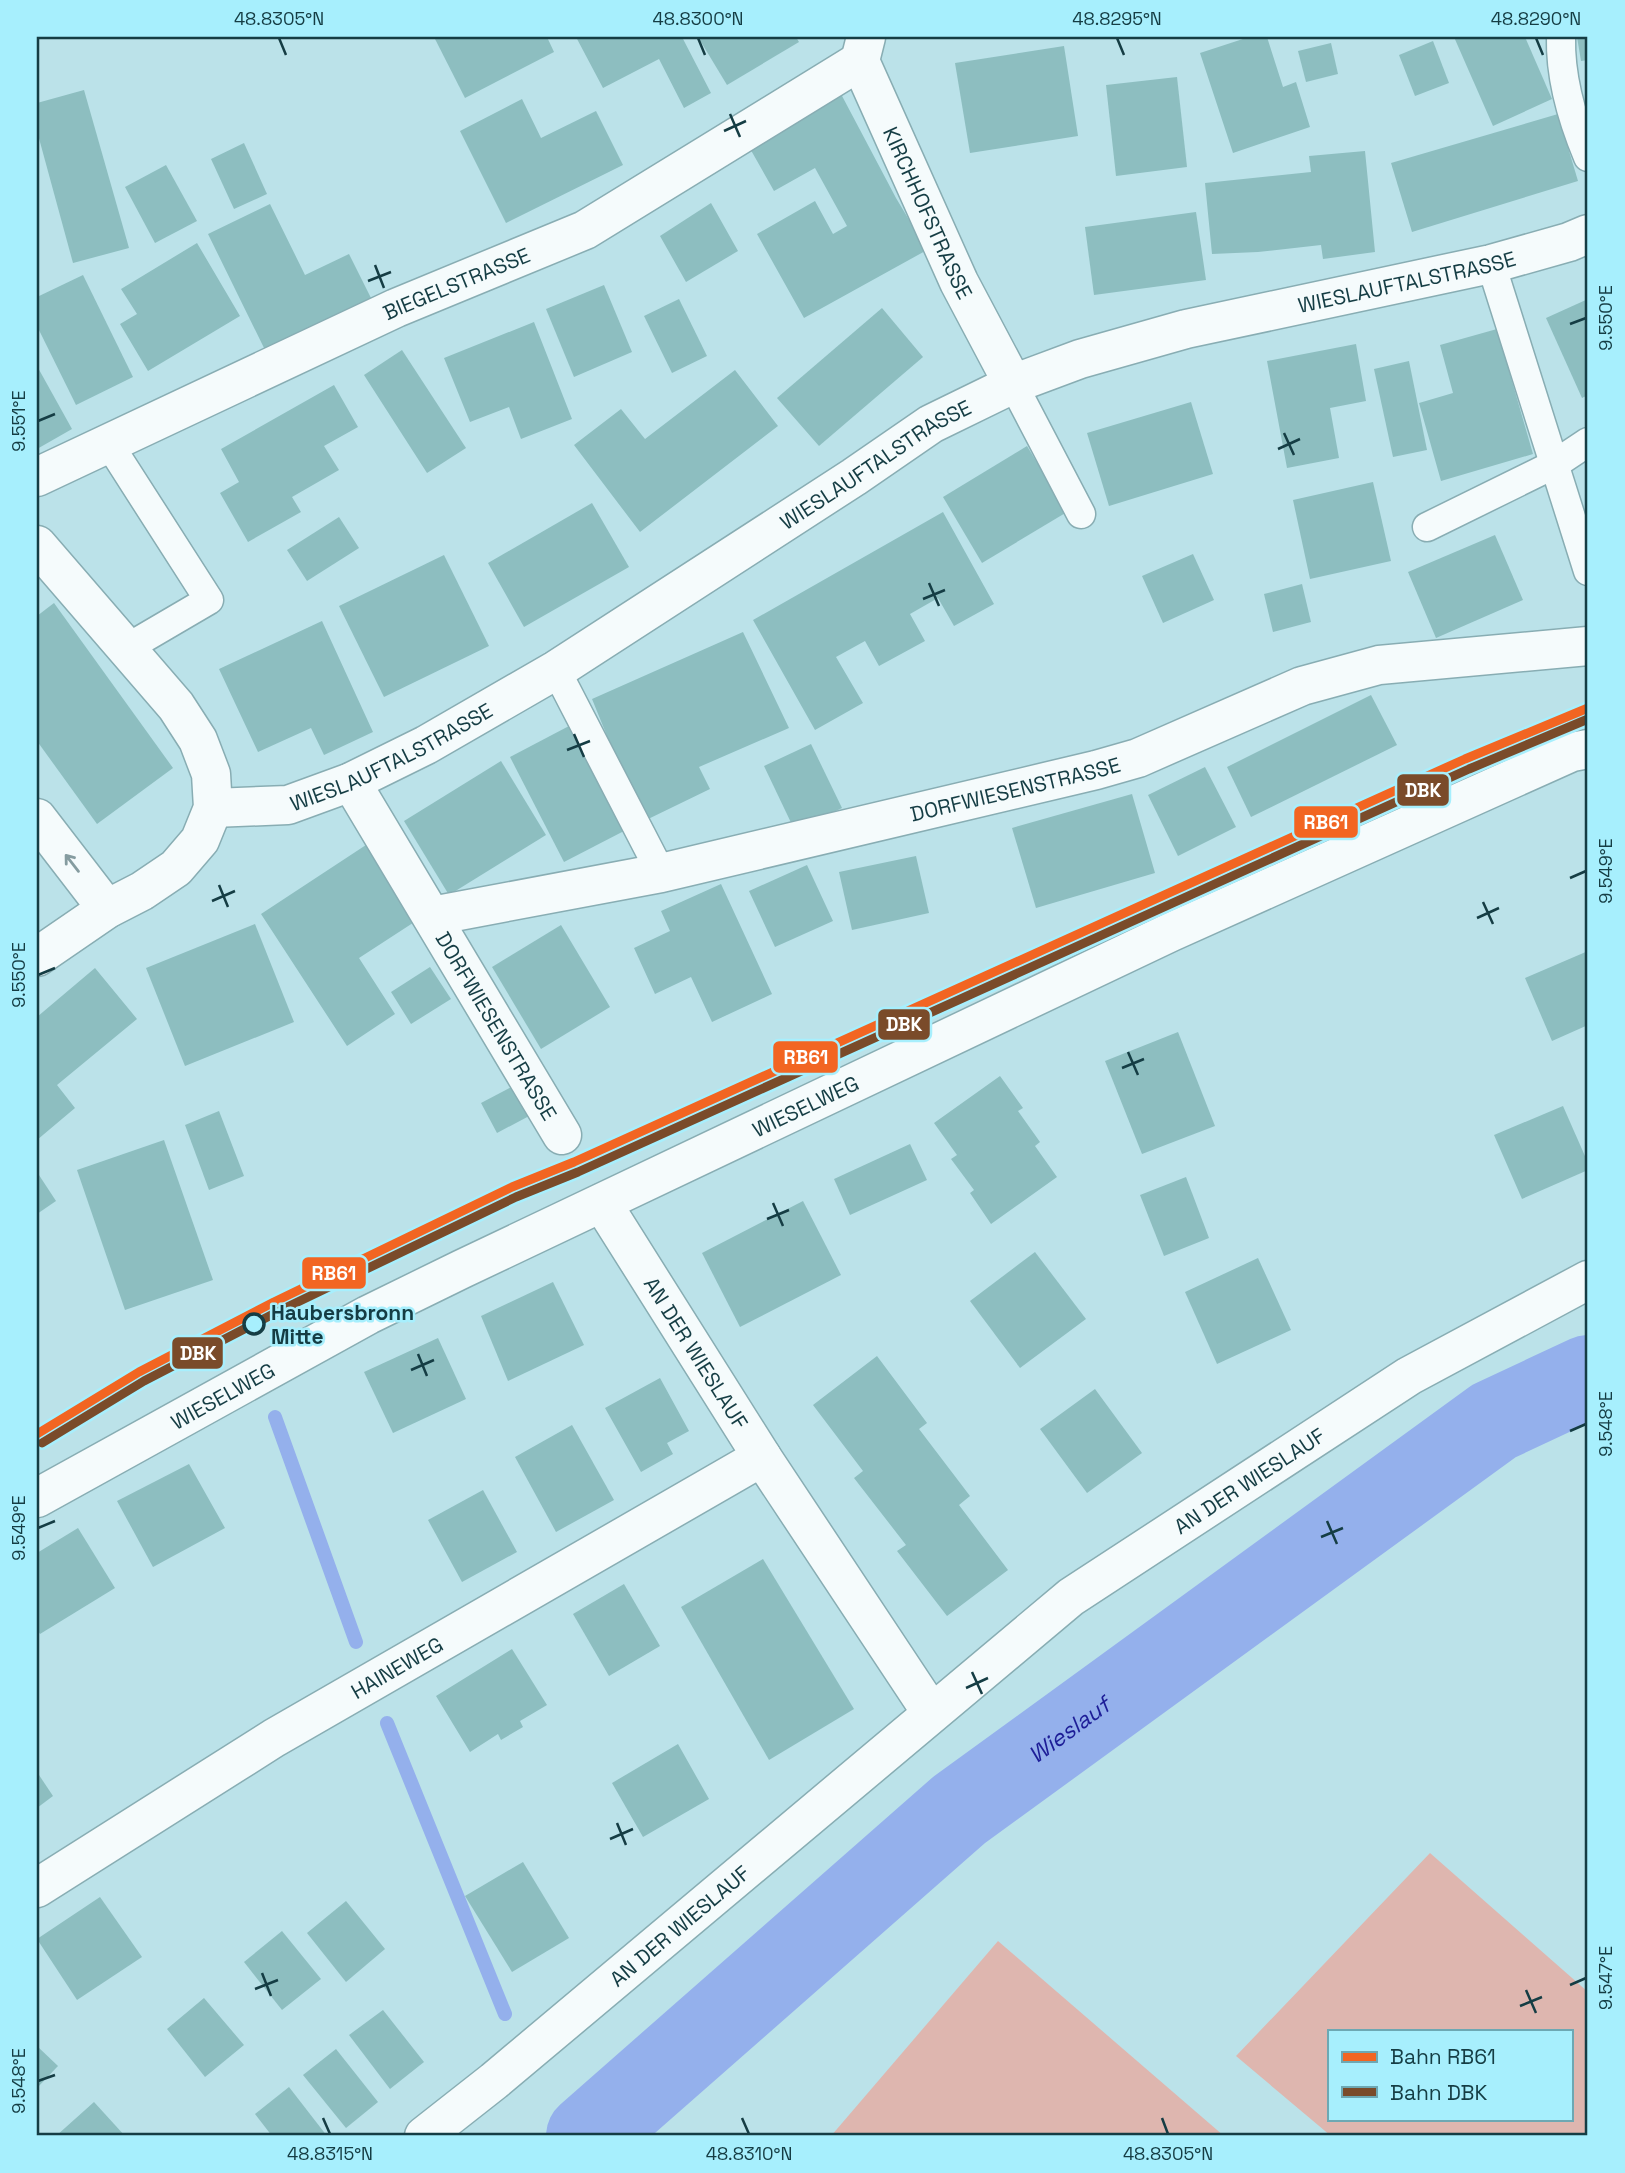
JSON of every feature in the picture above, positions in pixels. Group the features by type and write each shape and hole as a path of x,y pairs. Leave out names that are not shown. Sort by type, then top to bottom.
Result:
{"street":[{"name":"KIRCHHOFSTRASSE","path":"863,49 959,282 1013,384"},
{"name":"BIEGELSTRASSE","path":"37,477 397,308 585,230 863,49"},
{"name":"WIESLAUFTALSTRASSE","path":"213,808 288,805 351,782 426,745 556,670 842,485 931,424 1013,384 1080,359 1186,329 1491,264 1588,234"},
{"path":"37,545 176,706 198,740 211,774 213,808 200,839 176,868 142,891 107,909 37,957"},
{"name":"DORFWIESENSTRASSE","path":"432,916 661,873 1106,767 1172,744 1302,686 1379,665 1588,646"},
{"name":"WIESELWEG","path":"37,1498 368,1315 1171,932 1572,752 1588,749"},
{"name":"DORFWIESENSTRASSE","path":"351,782 562,1135"},
{"path":"37,818 107,909"},
{"name":"AN DER WIESLAUF","path":"602,1203 762,1457 931,1712"},
{"name":"AN DER WIESLAUF","path":"424,2136 494,2081 1071,1597 1409,1376 1588,1280"},
{"name":"HAINEWEG","path":"37,1888 274,1738 762,1457"}],"lane":[{"path":"1561,37 1560,52 1566,92 1588,157"},
{"path":"1491,264 1588,571"},
{"path":"1013,384 1082,514"},
{"path":"1427,527 1555,464 1588,442"},
{"path":"109,444 209,600 127,648"},
{"path":"556,670 661,873"}],"shaded area":[{"path":"1430,1853 1588,1992 1588,2136 1331,2136 1236,2056"},
{"path":"998,1941 1224,2136 831,2136"}],"building":[{"path":"434,37 547,37 554,52 465,98"},
{"path":"576,37 682,37 711,93 684,108 659,59 603,88"},
{"path":"698,37 796,37 799,42 727,85"},
{"path":"1249,37 1267,37 1283,87 1296,82 1310,127 1233,153 1200,53"},
{"path":"1454,37 1525,37 1552,99 1493,126"},
{"path":"1577,37 1588,37 1588,60 1581,61"},
{"path":"1433,41 1449,83 1415,96 1399,55"},
{"path":"1331,43 1338,74 1306,82 1298,51"},
{"path":"1064,46 1078,136 970,153 955,63"},
{"path":"1177,77 1187,167 1116,176 1106,85"},
{"path":"84,90 129,248 73,263 37,131 37,103"},
{"path":"841,94 927,250 804,318 757,234 815,201 833,234 847,226 815,168 774,191 748,145"},
{"path":"522,99 541,138 596,111 623,165 506,223 460,131"},
{"path":"1558,114 1578,181 1412,232 1391,163"},
{"path":"244,143 267,194 234,209 211,159"},
{"path":"1365,151 1375,252 1323,259 1321,245 1212,254 1205,183 1311,172 1309,156"},
{"path":"166,165 197,221 155,243 125,187"},
{"path":"711,203 738,251 686,282 660,236"},
{"path":"270,204 305,275 349,254 371,298 265,350 208,234"},
{"path":"1196,212 1206,280 1094,295 1085,227"},
{"path":"197,243 240,316 148,371 120,324 137,314 121,289"},
{"path":"83,275 133,377 76,405 37,326 37,297"},
{"path":"604,285 632,352 574,377 546,309"},
{"path":"679,299 707,356 672,373 644,316"},
{"path":"1588,299 1588,395 1582,398 1546,318"},
{"path":"882,308 923,357 819,446 777,398"},
{"path":"534,322 572,419 521,439 509,407 470,422 444,358"},
{"path":"1497,329 1533,454 1441,481 1419,403 1453,393 1440,345"},
{"path":"1356,344 1366,401 1330,408 1339,458 1287,468 1267,361"},
{"path":"402,350 466,448 427,473 364,375"},
{"path":"1409,361 1427,450 1393,457 1374,369"},
{"path":"37,366 72,429 37,449"},
{"path":"735,370 778,426 640,532 574,445 621,409 645,439"},
{"path":"334,385 358,427 324,446 339,470 292,497 301,512 248,542 220,493 239,482 221,449"},
{"path":"1191,402 1213,474 1109,506 1087,433"},
{"path":"1027,446 1067,512 982,563 943,497"},
{"path":"1373,482 1391,561 1310,579 1293,500"},
{"path":"592,503 629,567 524,627 488,563"},
{"path":"943,512 994,604 954,626 938,598 910,614 925,641 879,666 865,641 836,657 863,703 815,730 753,620"},
{"path":"339,517 359,548 307,581 287,550"},
{"path":"1495,535 1523,600 1436,638 1408,572"},
{"path":"1193,554 1214,600 1163,623 1142,576"},
{"path":"444,555 489,646 384,697 339,606"},
{"path":"1302,584 1311,622 1273,632 1264,594"},
{"path":"54,603 173,768 97,824 37,741 37,616"},
{"path":"322,621 373,732 324,755 311,728 258,752 219,669"},
{"path":"743,632 789,728 699,767 710,789 642,822 592,699"},
{"path":"1371,695 1397,745 1251,817 1227,767"},
{"path":"569,726 624,831 564,862 510,757"},
{"path":"811,744 842,808 795,831 764,766"},
{"path":"501,761 546,835 449,895 404,821"},
{"path":"1205,767 1236,827 1178,856 1148,795"},
{"path":"1132,794 1155,873 1036,908 1012,828"},
{"path":"369,843 419,919 359,958 395,1014 347,1046 261,914"},
{"path":"916,856 929,913 852,930 839,872"},
{"path":"807,865 833,921 775,947 749,891"},
{"path":"721,884 772,994 712,1022 691,977 655,994 634,948 670,931 661,911"},
{"path":"255,924 294,1022 185,1066 146,968"},
{"path":"561,925 610,1007 541,1049 492,967"},
{"path":"1588,951 1588,1025 1552,1041 1525,978"},
{"path":"430,967 451,999 411,1024 391,992"},
{"path":"95,968 137,1019 57,1085 75,1108 37,1140 37,1017"},
{"path":"1178,1032 1215,1126 1142,1154 1105,1061"},
{"path":"1000,1076 1023,1108 1018,1111 1040,1142 1035,1146 1057,1177 991,1224 970,1193 974,1190 951,1159 957,1155 934,1123"},
{"path":"515,1085 531,1115 497,1133 481,1103"},
{"path":"1563,1106 1588,1163 1588,1170 1522,1199 1494,1135"},
{"path":"219,1111 244,1176 209,1190 185,1125"},
{"path":"164,1140 213,1280 125,1310 77,1170"},
{"path":"910,1144 927,1180 850,1215 834,1179"},
{"path":"37,1172 56,1201 37,1214"},
{"path":"1186,1177 1209,1238 1164,1256 1140,1195"},
{"path":"803,1201 841,1275 740,1327 702,1253"},
{"path":"1035,1252 1086,1319 1020,1368 970,1301"},
{"path":"1258,1258 1291,1330 1217,1364 1185,1292"},
{"path":"553,1282 584,1345 508,1381 481,1316"},
{"path":"438,1338 466,1399 393,1433 364,1372"},
{"path":"877,1356 927,1423 919,1429 970,1496 959,1505 1008,1570 947,1616 897,1551 906,1545 854,1478 863,1471 813,1405"},
{"path":"660,1378 689,1431 667,1443 673,1454 641,1472 605,1408"},
{"path":"1095,1389 1142,1453 1087,1493 1040,1429"},
{"path":"572,1425 614,1500 556,1532 515,1457"},
{"path":"189,1464 225,1528 153,1567 117,1501"},
{"path":"483,1490 517,1552 462,1582 428,1520"},
{"path":"78,1528 115,1588 40,1634 37,1629 37,1553"},
{"path":"763,1559 854,1709 769,1760 681,1607"},
{"path":"624,1584 660,1646 609,1676 573,1614"},
{"path":"512,1649 547,1705 520,1721 523,1727 501,1740 498,1734 470,1752 436,1696"},
{"path":"678,1744 709,1799 643,1837 612,1783"},
{"path":"37,1772 53,1796 37,1808"},
{"path":"523,1862 569,1938 512,1972 465,1896"},
{"path":"100,1897 142,1957 77,2000 37,1939"},
{"path":"346,1901 385,1949 346,1982 307,1933"},
{"path":"282,1931 321,1979 282,2010 244,1962"},
{"path":"204,1998 244,2045 205,2077 167,2029"},
{"path":"383,2010 424,2062 390,2089 349,2035"},
{"path":"37,2046 58,2066 37,2088"},
{"path":"336,2049 378,2102 346,2128 303,2075"},
{"path":"289,2087 327,2136 272,2136 255,2114"},
{"path":"94,2102 125,2136 56,2136"}],"waterway":[{"name":"Wieslauf","path":"588,2136 959,1810 1494,1421 1588,1377"},
{"path":"275,1417 356,1642"},
{"path":"387,1723 505,2014"}],"rail line":[{"name":"RB61","path":"37,1434 139,1372 274,1302 512,1187 574,1162 1465,759 1588,708"},
{"name":"DBK","path":"42,1443 144,1381 279,1311 516,1197 578,1172 1469,769 1588,719"}],"place":[{"name":"Haubersbronn Mitte","path":"254,1324"}]}
